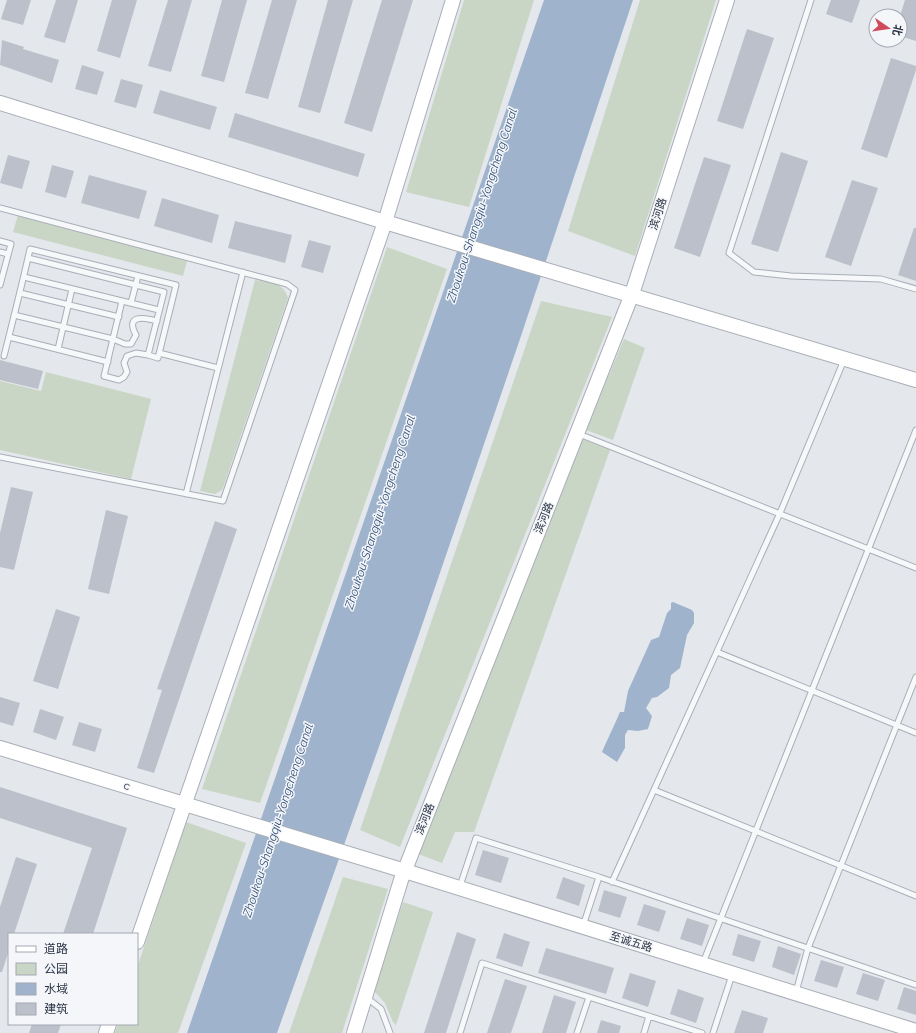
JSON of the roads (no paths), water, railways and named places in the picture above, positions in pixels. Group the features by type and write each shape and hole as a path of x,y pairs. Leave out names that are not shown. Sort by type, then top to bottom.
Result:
{"street":[{"path":"138,939 385,222 453,0"},
{"name":"滨河路","path":"354,1033 405,871 632,294 727,0"},
{"path":"0,103 385,222 632,294 916,380"},
{"name":"c","path":"0,748 346,854"},
{"name":"至诚五路","path":"346,854 583,926 916,1031"}],"lane":[{"path":"811,0 729,253 754,272 791,276 881,279 916,289"},
{"path":"0,208 287,284 295,290 223,501 0,457"},
{"path":"0,241 11,244 2,270 0,283"},
{"path":"4,356 30,249 176,285 158,358 136,353 127,356 124,363 127,372 124,377 119,380 104,376 122,301"},
{"path":"0,252 8,254"},
{"path":"28,258 164,292 148,355"},
{"path":"186,494 242,272"},
{"path":"131,303 138,276"},
{"path":"24,277 159,310"},
{"path":"58,349 72,289"},
{"path":"20,293 119,317"},
{"path":"14,315 113,339 125,344 131,344 136,336 133,327 134,322 138,318 143,317 157,321"},
{"path":"9,338 108,362"},
{"path":"159,353 218,368"},
{"path":"612,882 780,513 845,358"},
{"path":"703,964 916,430"},
{"path":"577,433 916,568"},
{"path":"717,652 916,732"},
{"path":"796,993 808,948 916,677"},
{"path":"654,790 916,896"},
{"path":"459,888 476,838 612,882 916,985"},
{"path":"583,926 599,878"},
{"path":"460,1033 482,963 702,1033"},
{"path":"712,1033 732,973"},
{"path":"365,996 381,1009 390,1033"},
{"path":"577,1033 588,997"},
{"path":"644,1033 649,1016"}],"water":[{"name":"Zhoukou-Shangqiu-Yongcheng Canal","path":"544,0 633,0 520,339 418,637 277,1033 187,1033"},
{"path":"673,602 692,610 694,613 694,623 687,635 680,668 671,675 669,688 657,697 652,698 646,708 652,716 648,729 638,731 628,730 625,735 625,748 617,762 602,752 620,712 624,712 628,691 651,640 659,637 667,613 671,609 671,603"}]}
